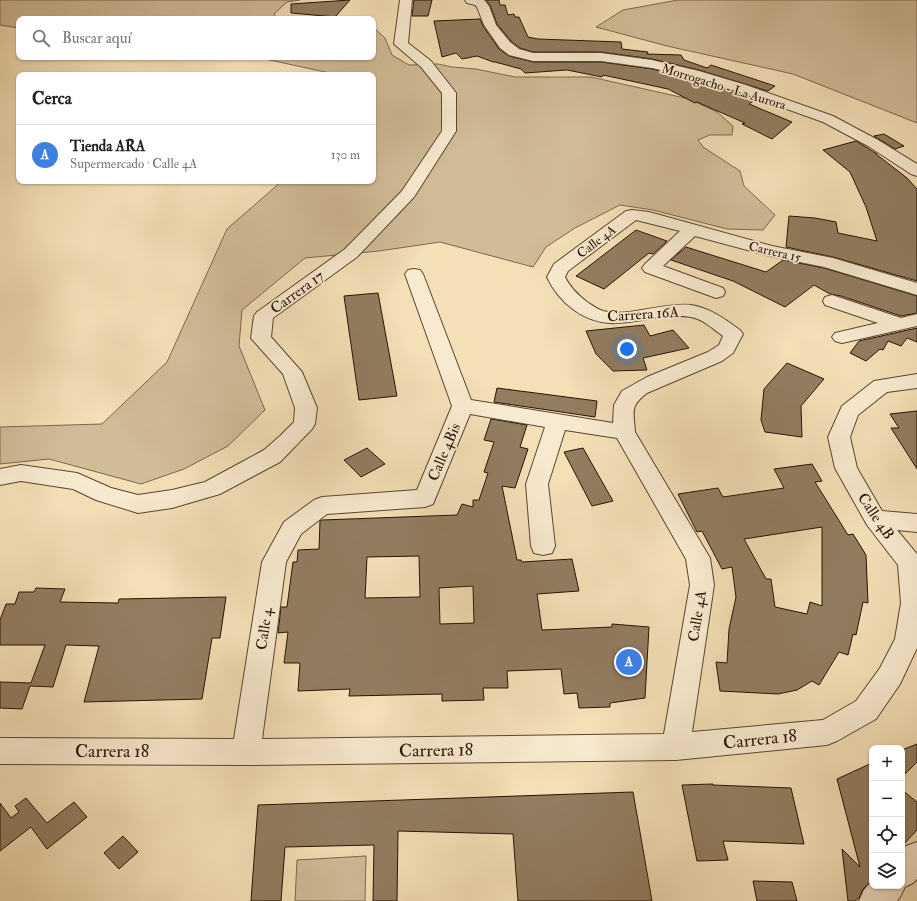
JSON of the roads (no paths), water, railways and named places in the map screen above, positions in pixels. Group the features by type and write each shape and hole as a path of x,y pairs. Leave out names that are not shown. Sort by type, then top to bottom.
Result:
{"street":[{"name":"Carrera 17","path":"0,477 21,473 77,481 104,494 138,504 172,499 212,488 272,456 304,424 306,408 292,372 261,338 264,316 351,253 408,194 449,131 449,93 426,64 401,44 406,0"},
{"name":"Morrogacho - La Aurora","path":"471,0 479,2 483,6 490,25 505,45 514,52 533,57 601,57 652,64 694,74 741,88 828,119 873,143 917,171"},
{"name":"Carrera 15","path":"632,215 643,216 770,251 827,262 917,289"},
{"name":"Calle 4A","path":"560,268 632,215"},
{"path":"690,230 651,268 716,292"},
{"name":"Carrera 16A","path":"560,268 556,277 562,289 586,310 598,316 613,319 672,310 689,311 701,313 714,320 733,334 726,350 701,363 645,386 632,394 624,404 624,432"},
{"path":"414,274 463,406 624,432"},
{"path":"832,301 908,322"},
{"path":"842,337 908,322"},
{"name":"Calle 4B","path":"866,710 890,676 912,639 914,603 910,563 875,519 846,468 839,438 849,411 880,386 917,381"},
{"name":"Calle 4Bis","path":"307,517 322,506 425,498 463,406"},
{"path":"543,546 537,484 557,422"},
{"name":"Calle 4A","path":"624,432 698,558 702,585 676,747"},
{"name":"Calle 4","path":"246,752 274,562 292,528 307,517"},
{"path":"875,519 917,523"},
{"name":"Carrera 18","path":"0,751 246,752 676,747 827,732 866,710"},
{"path":"905,869 917,857"},
{"path":"875,901 886,889"}],"place":[{"name":"Tienda ARA","path":"629,662"}]}
